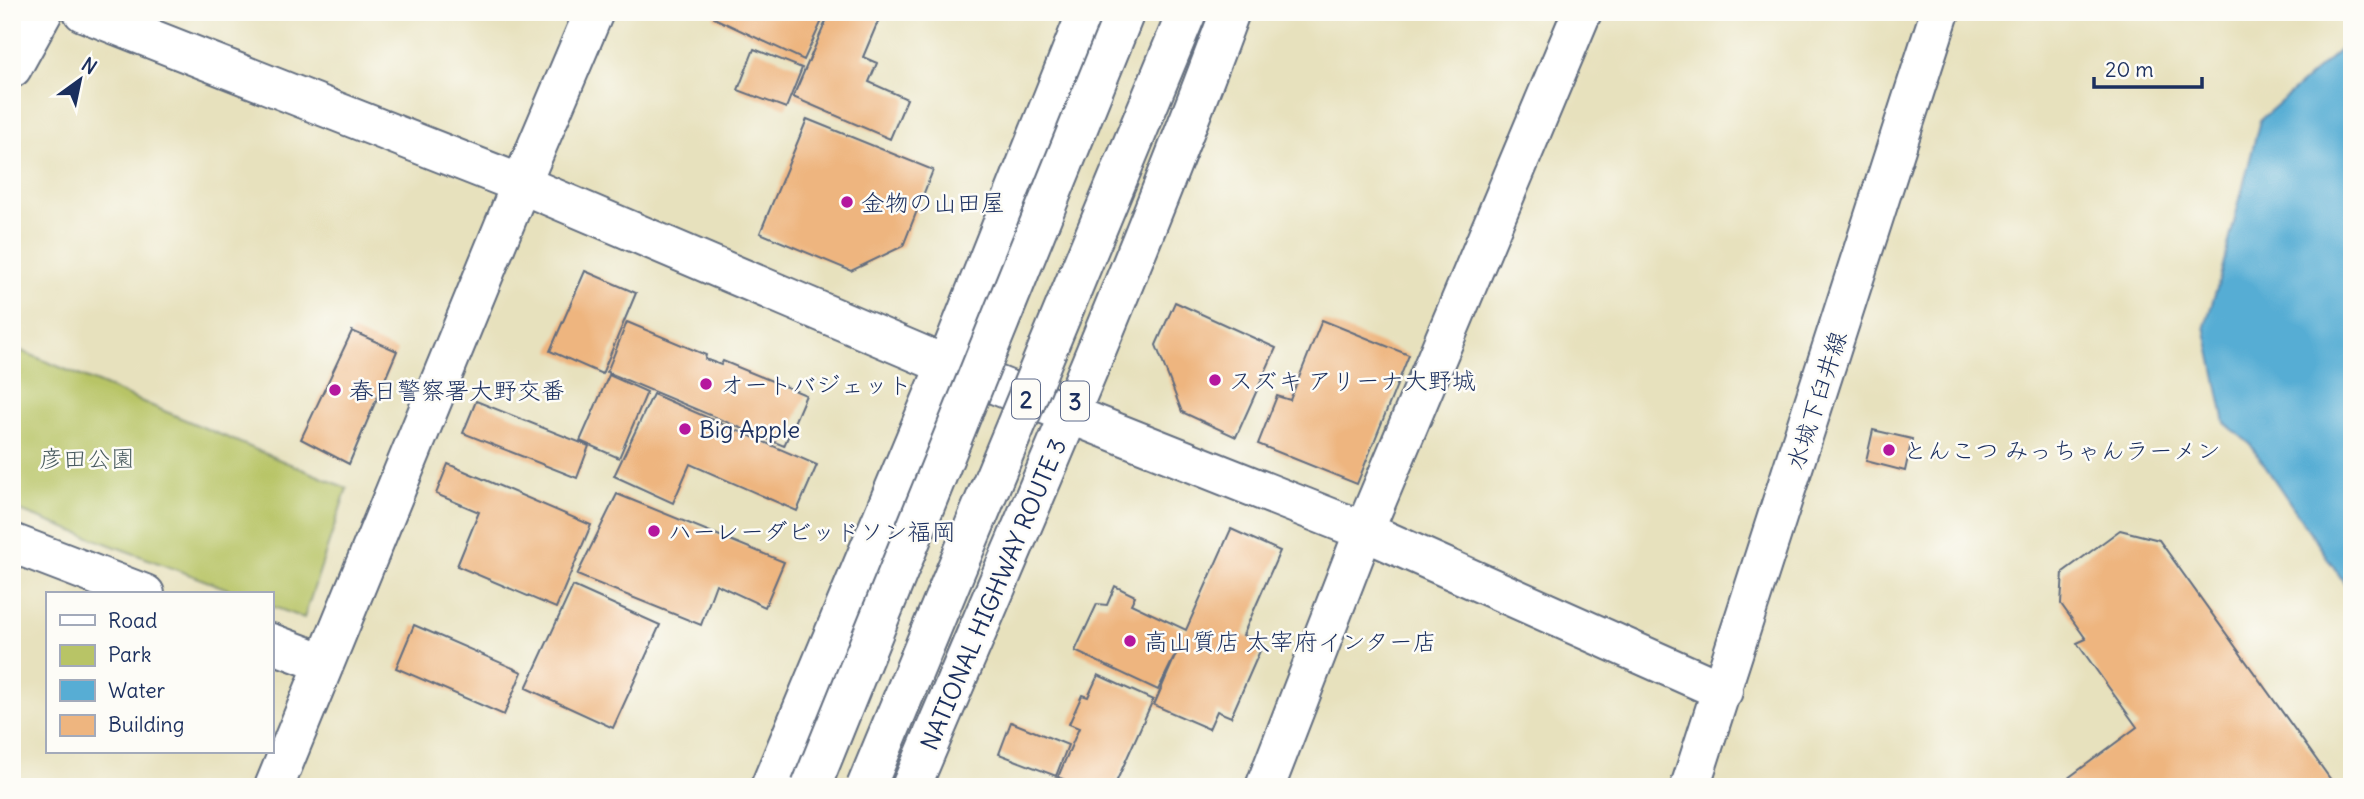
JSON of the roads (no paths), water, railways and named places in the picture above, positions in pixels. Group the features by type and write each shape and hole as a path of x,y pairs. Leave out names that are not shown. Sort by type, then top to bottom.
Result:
{"main road":[{"path":"12,68 43,12"},
{"path":"83,12 520,184 1069,416 1364,531 1723,691"},
{"path":"274,787 520,184 594,12"},
{"path":"770,787 946,365 1087,12"},
{"name":"2","path":"811,787 1125,12"},
{"name":"2","path":"866,787 1187,12"},
{"name":"NATIONAL HIGHWAY ROUTE 3","path":"911,787 1069,416 1200,94 1230,12"},
{"path":"1265,787 1364,531 1582,12"},
{"name":"水城下臼井線","path":"1690,787 1940,12"},
{"path":"12,543 140,592"},
{"path":"273,644 324,663"}],"water":[{"path":"2352,39 2352,594 2250,444 2225,423 2205,326 2260,120"}],"place":[{"name":"金物の山田屋","path":"847,202"},
{"name":"スズキ アリーナ大野城","path":"1215,380"},
{"name":"オートバジェット","path":"706,384"},
{"name":"春日警察署大野交番","path":"335,390"},
{"name":"Big Apple","path":"685,429"},
{"name":"とんこつ みっちゃんラーメン","path":"1889,450"},
{"name":"ハーレーダビッドソン福岡","path":"654,531"},
{"name":"高山質店 太宰府インター店","path":"1130,641"}],"park label":[{"name":"彦田公園","path":"87,458"}]}
